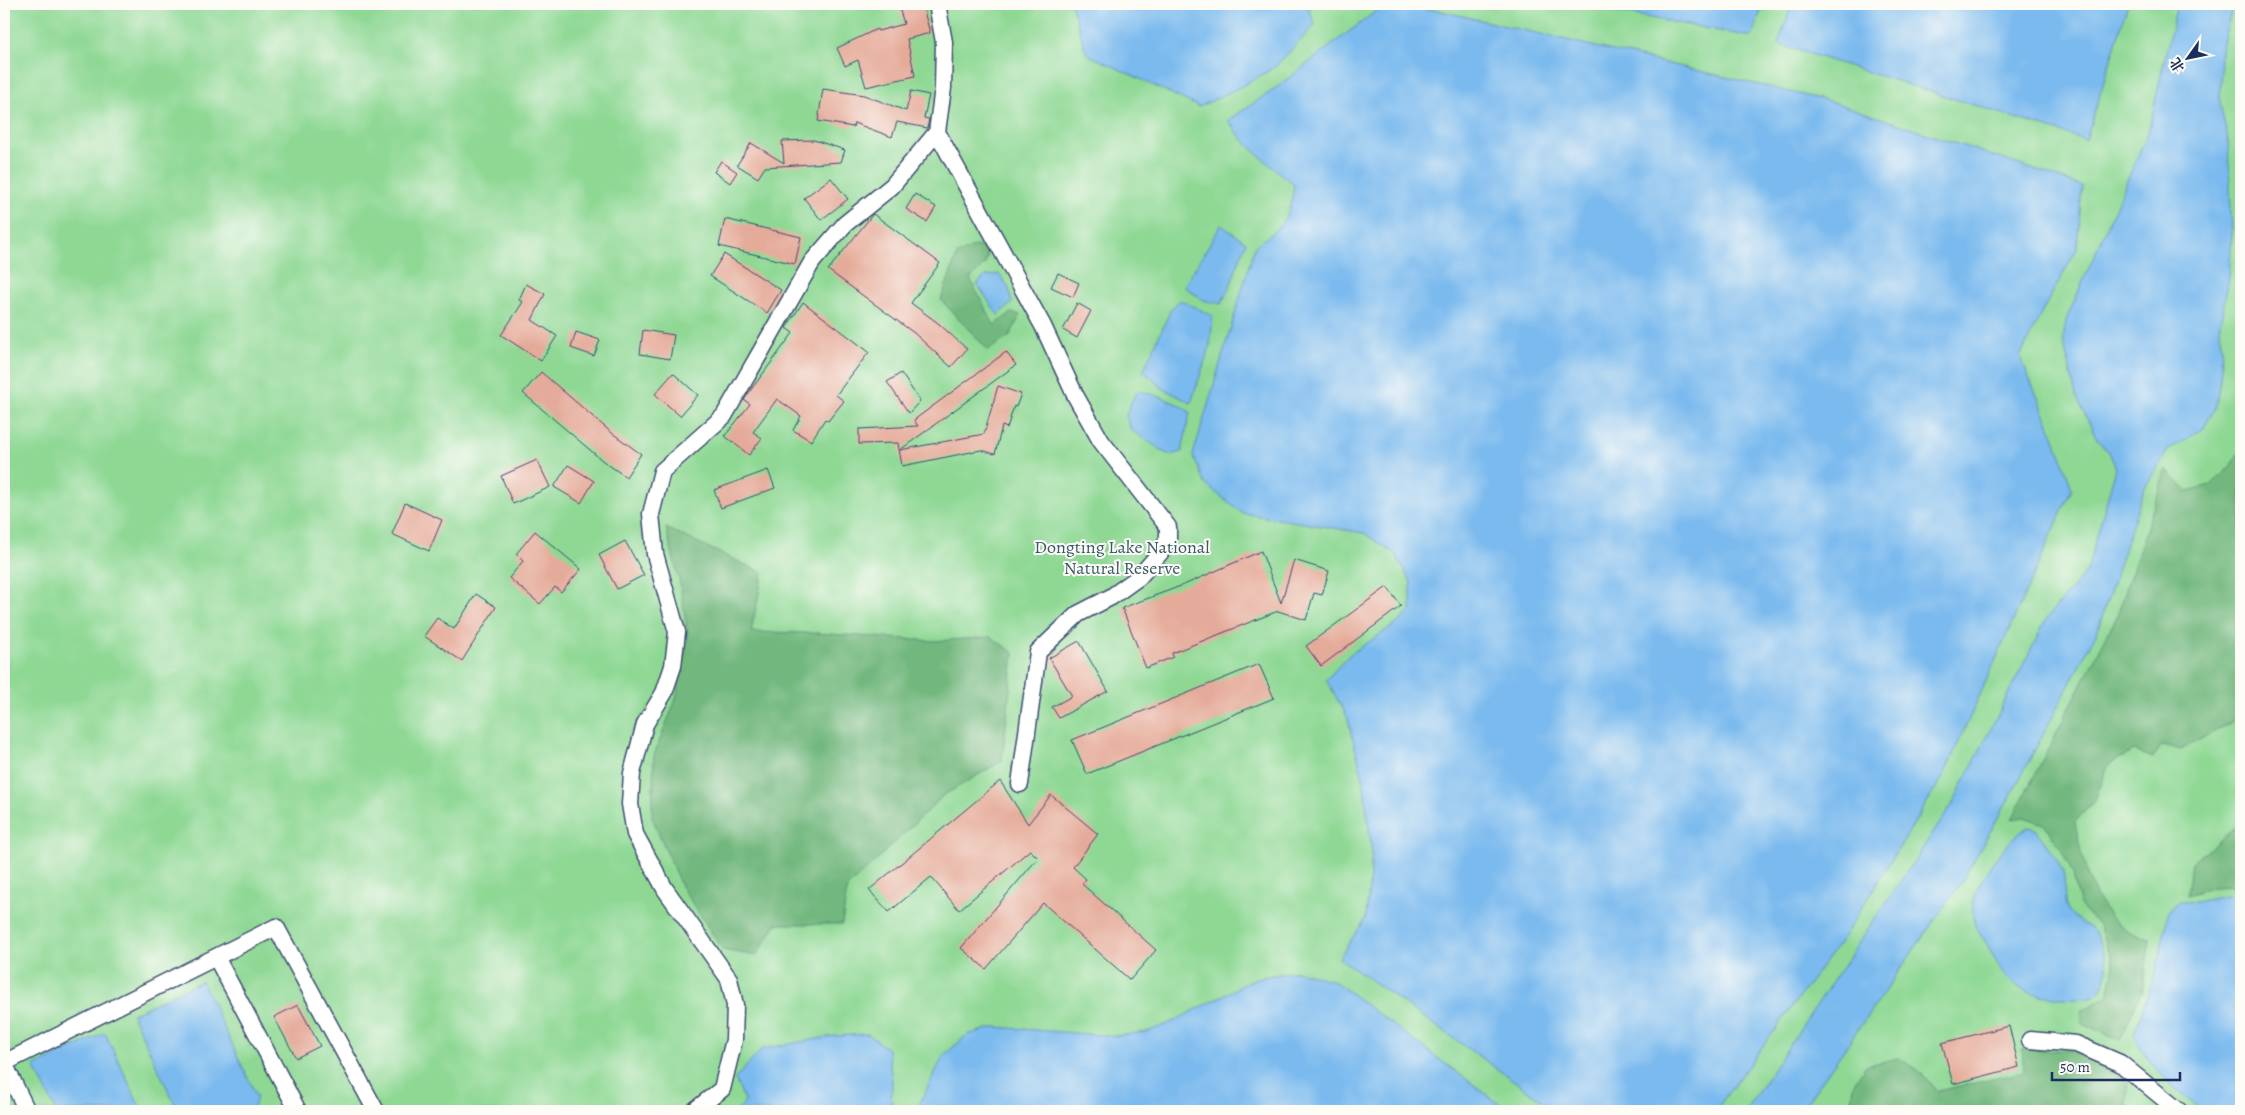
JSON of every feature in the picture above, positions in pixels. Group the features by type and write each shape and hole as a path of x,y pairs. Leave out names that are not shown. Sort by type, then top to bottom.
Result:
{"street":[{"path":"694,1111 722,1089 734,1040 735,1005 729,979 665,890 635,834 630,804 632,773 645,724 664,693 673,666 677,632 655,554 651,514 662,471 724,416 812,262 845,224 892,186 938,132 943,88 944,42 937,4"},
{"path":"938,132 1044,326 1075,395 1101,442 1168,527 1168,539 1160,553 1139,577 1111,596 1078,614 1038,652 1020,784"},
{"path":"27,1111 4,1063 276,927 376,1111"},
{"path":"216,957 298,1111"},
{"path":"2030,1040 2076,1044 2120,1063 2179,1111"}],"green space":[{"name":"Dongting Lake National Natural Reserve","path":"4,4 2241,4 2241,1111 4,1111"},
{"path":"975,246 989,249 985,264 970,279 994,325 1011,313 1020,315 1010,336 988,350 941,300 957,255"},
{"path":"2241,450 2241,717 2181,750 2162,745 2153,758 2134,751 2109,764 2095,800 2075,822 2088,876 2105,910 2117,923 2132,933 2150,939 2143,987 2120,1041 2082,1023 2081,1011 2108,996 2114,964 2099,926 2079,904 2073,874 2060,847 2044,824 2024,817 2012,819 2117,616 2166,470 2187,491 2211,485 2232,465"},
{"path":"666,528 763,573 751,632 814,633 936,641 991,637 1014,653 1002,761 944,795 847,888 842,924 776,924 756,956 723,950 681,886 652,817 654,755 676,699 688,636 680,584"},
{"path":"2241,823 2241,886 2214,887 2187,895 2191,863"},
{"path":"2022,1050 2074,1050 2114,1066 2128,1077 2127,1103 2131,1111 1850,1111 1853,1085 1865,1066 1898,1058 1917,1069 1938,1091 2024,1072"}],"water":[{"path":"1071,4 1307,4 1315,25 1275,67 1246,84 1199,107 1087,54"},
{"path":"1576,4 1763,4 1752,37"},
{"path":"1792,4 2128,4 2086,140 1778,44"},
{"path":"2177,4 2233,4 2221,50 2220,104 2228,139 2232,233 2229,278 2220,324 2222,363 2216,407 2203,429 2168,450 2144,489 2097,632 2016,786 1962,881 1801,1111 1745,1111 1952,805 2048,616 2087,571 2116,468 2109,452 2097,439 2076,396 2063,339 2066,320 2148,133"},
{"path":"1384,5 1437,10 1833,102 2082,186 2077,249 2043,310 2020,357 2054,435 2072,489 1944,775 1845,935 1715,1111 1557,1111 1339,958 1366,918 1372,854 1363,778 1347,716 1326,680 1349,655 1399,622 1411,610 1411,582 1396,555 1364,533 1242,513 1205,484 1193,455 1255,246 1273,233 1284,221 1290,206 1294,185 1250,147 1228,120 1269,93"},
{"path":"1221,225 1246,242 1230,286 1221,304 1203,300 1184,286"},
{"path":"999,274 1009,289 1012,303 998,315 977,284 986,276"},
{"path":"1180,300 1213,316 1210,346 1191,403 1162,388 1143,371 1171,309"},
{"path":"1138,391 1166,399 1190,412 1182,452 1169,455 1131,430 1126,416 1131,402"},
{"path":"2028,827 2037,830 2063,872 2067,910 2092,930 2102,946 2106,959 2107,974 2101,988 2093,996 2086,998 2057,997 2028,992 2017,986 2002,971 1975,925 1973,910 1975,896 1981,882 1998,855 2018,834"},
{"path":"2224,896 2241,898 2241,963 2237,972 2241,982 2241,1111 2202,1111 2163,1077 2147,1057 2134,1034 2157,968 2168,913 2178,902 2196,902"},
{"path":"1297,971 1334,981 1509,1111 916,1111 943,1056 967,1035 995,1027 1114,1036 1147,1032 1170,1023 1256,978"},
{"path":"202,981 257,1097 253,1111 178,1111 132,1014"},
{"path":"105,1033 142,1111 56,1111 34,1066"},
{"path":"868,1034 888,1049 892,1082 891,1111 737,1111 745,1102 735,1079 762,1049 833,1036"}],"building":[{"path":"898,4 922,4 930,33 907,39 915,76 866,87 858,60 845,66 837,48 877,29 878,31 904,24"},
{"path":"823,89 864,95 906,111 911,91 929,95 924,118 929,119 927,128 897,122 892,137 854,123 853,127 818,121"},
{"path":"814,140 845,150 841,162 765,167 758,178 737,165 751,143 784,163 782,141"},
{"path":"721,161 737,172 730,183 714,172"},
{"path":"831,178 848,199 821,220 804,198"},
{"path":"915,194 936,207 927,222 906,209"},
{"path":"873,214 940,263 911,303 938,323 967,349 951,367 914,333 828,270"},
{"path":"725,219 801,237 795,264 719,246"},
{"path":"724,254 781,290 767,313 710,276"},
{"path":"1058,273 1079,283 1073,297 1051,287"},
{"path":"526,284 545,294 532,320 557,336 541,361 501,335 523,302 519,300"},
{"path":"803,302 869,352 836,395 844,401 828,421 825,419 811,441 793,430 801,416 777,399 753,432 762,438 749,455 725,436 750,404 744,400 793,333 786,328"},
{"path":"1077,303 1091,311 1077,338 1063,330"},
{"path":"643,330 674,335 670,359 640,354"},
{"path":"576,332 600,340 594,356 571,348"},
{"path":"1006,352 1016,365 900,450 984,434 998,386 1021,394 1016,407 1014,406 1007,428 1002,426 995,454 981,450 902,466 898,443 859,444 859,429 918,426 914,420"},
{"path":"541,372 612,433 641,454 626,477 603,461 523,393"},
{"path":"673,373 698,395 680,416 655,394"},
{"path":"901,373 920,401 909,413 887,382"},
{"path":"537,460 550,487 513,504 501,476"},
{"path":"568,465 594,481 581,503 554,487"},
{"path":"768,470 775,488 721,508 714,490"},
{"path":"405,503 442,520 429,551 392,534"},
{"path":"535,531 581,569 561,592 555,587 540,604 509,578 523,561 516,554"},
{"path":"625,541 644,575 617,589 599,555"},
{"path":"1261,551 1281,603 1294,560 1329,571 1322,595 1314,593 1306,620 1278,611 1172,653 1173,657 1146,668 1122,608 1186,584"},
{"path":"1387,587 1401,606 1321,666 1306,646"},
{"path":"476,594 496,607 462,661 424,636 437,618 454,629"},
{"path":"1079,641 1108,691 1059,718 1052,707 1072,696 1049,658"},
{"path":"1259,664 1274,698 1087,774 1072,740"},
{"path":"1000,781 1028,824 1051,795 1098,834 1073,867 1086,879 1082,884 1156,950 1130,980 1043,903 986,969 961,948 1038,858 1030,850 959,910 931,877 889,912 869,890"},
{"path":"298,1005 320,1046 296,1058 274,1017"},
{"path":"2009,1026 2019,1067 1953,1084 1942,1043"}]}
